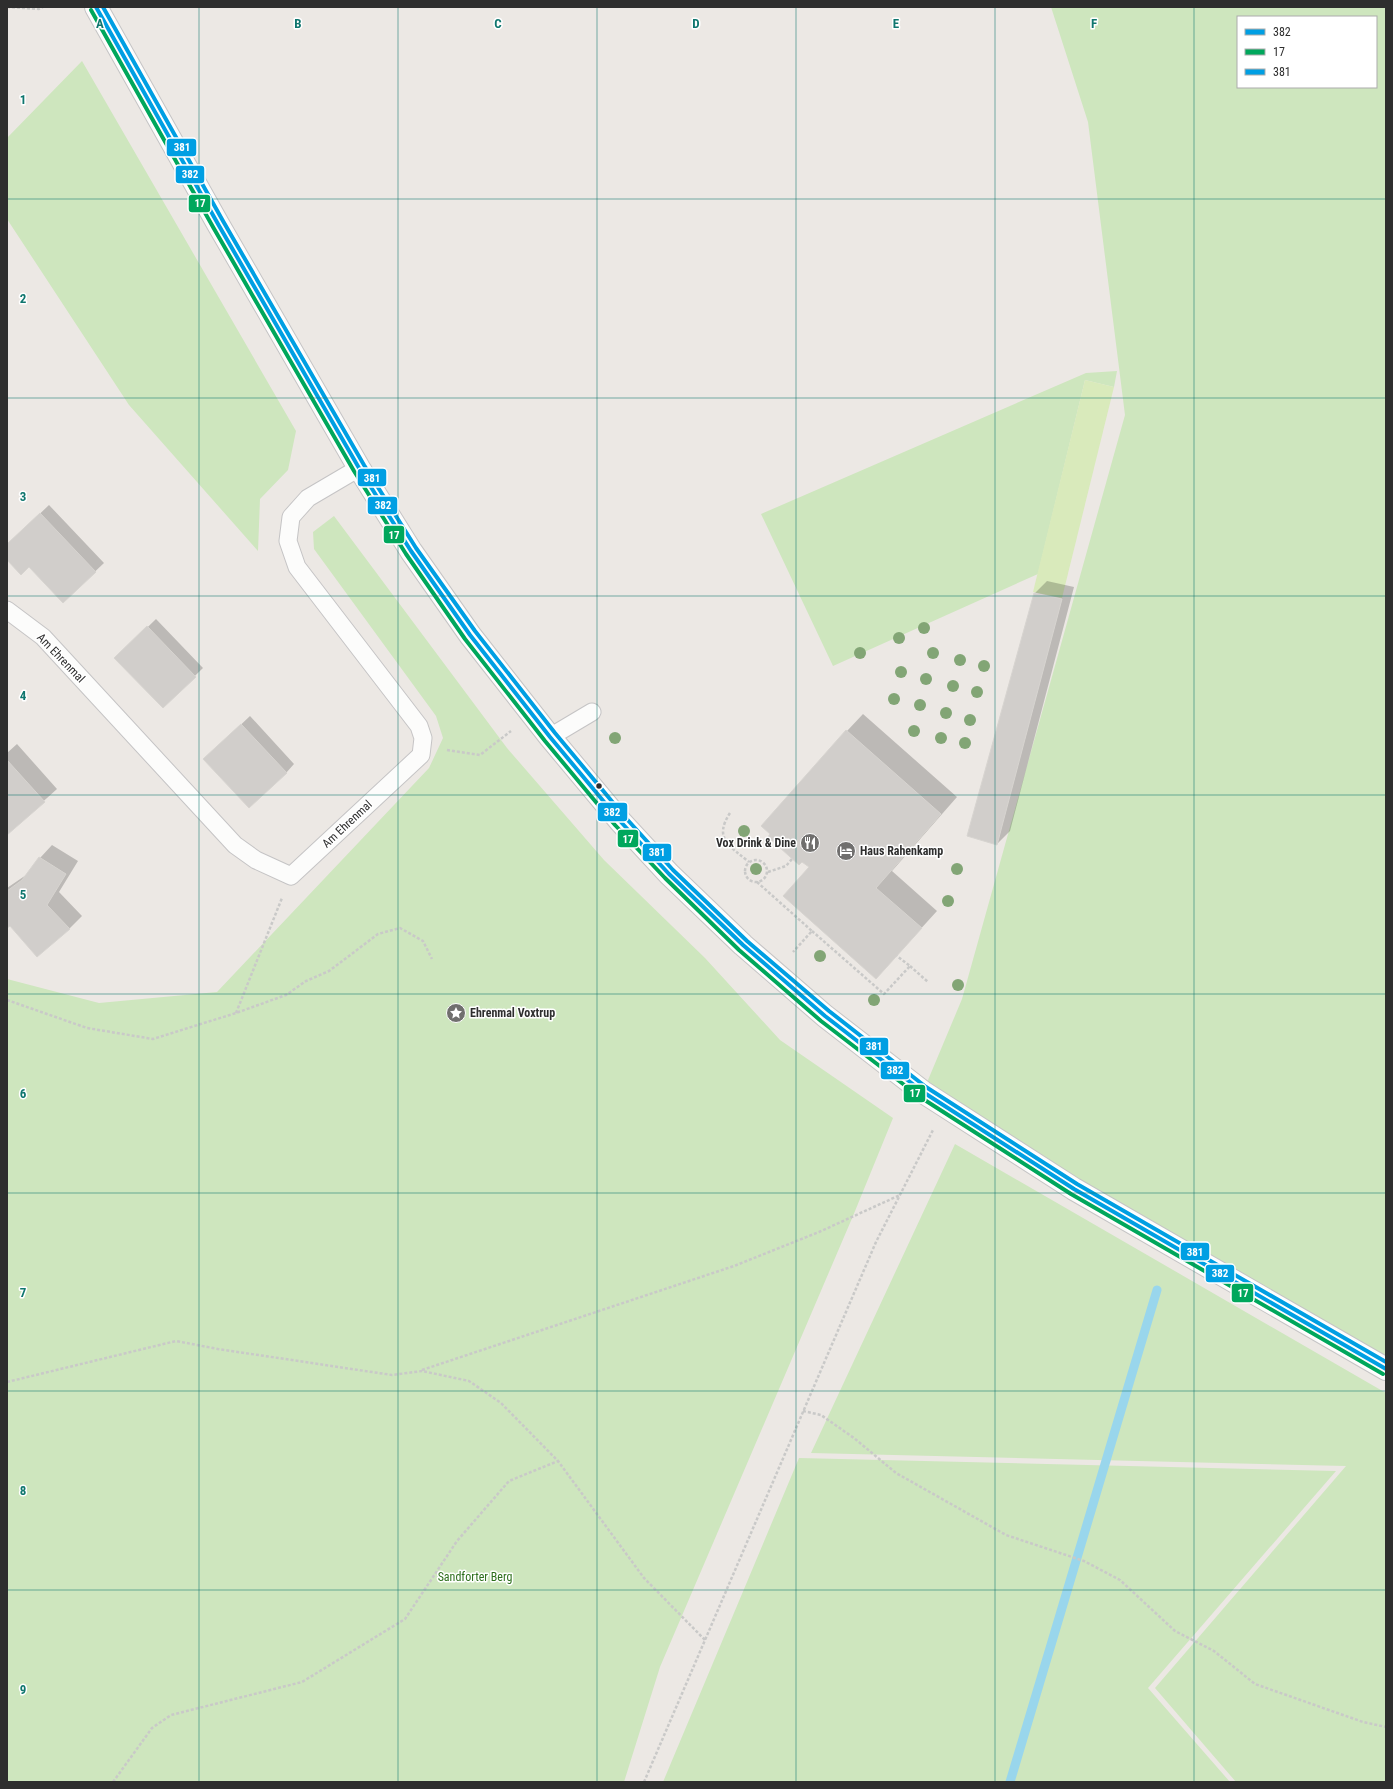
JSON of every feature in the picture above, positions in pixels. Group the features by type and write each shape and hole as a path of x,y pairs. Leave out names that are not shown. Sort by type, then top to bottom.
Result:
{"street":[{"path":"96,7 218,224 359,468 410,551 466,629 550,737 620,821 669,874 774,973 825,1016 929,1096 1074,1189 1386,1369"}],"lane":[{"name":"Am Ehrenmal","path":"7,610 43,637 235,846 256,860 291,876 421,755 423,738 420,726 297,567 288,541 291,518 308,498 359,468"},
{"path":"550,737 592,712"}],"path":[{"path":"7,7 39,9 43,7"},
{"path":"445,750 480,755 504,737"},
{"path":"730,813 724,823 722,836 727,843 749,862"},
{"path":"768,872 786,866 792,859"},
{"path":"752,860 759,860 766,864 768,872 765,879 757,882 750,881 746,875 745,868 752,860"},
{"path":"236,1013 291,876"},
{"path":"757,882 884,994 910,966"},
{"path":"7,1000 87,1028 153,1039 236,1013 286,994 306,981 329,971 378,934 400,928 422,941 432,959"},
{"path":"774,973 812,931"},
{"path":"897,956 928,982"},
{"path":"644,1782 876,1242 935,1125"},
{"path":"7,1382 176,1341 392,1375 422,1370 734,1266 819,1232 900,1195"},
{"path":"422,1370 469,1381 501,1403 558,1461 644,1578 705,1640"},
{"path":"803,1411 821,1416 854,1438 896,1473 1006,1534 1084,1561 1120,1580 1175,1631 1214,1651 1255,1684 1329,1709 1362,1722 1386,1727"},
{"path":"113,1782 152,1728 171,1715 302,1682 405,1618 457,1541 509,1481 558,1461"}],"green space":[{"path":"1051,7 1386,7 1386,1369 923,1092 962,999 1125,415 1088,122"},
{"path":"82,61 296,431 288,470 260,499 258,551 129,405 7,219 7,138"},
{"path":"1117,371 1114,387 1085,380 1038,574 833,666 761,514 1086,373"},
{"path":"1085,380 1114,387 1062,598 1033,592"},
{"name":"Sandforter Berg","path":"334,516 507,748 604,860 705,958 780,1040 893,1118 853,1216 660,1667 624,1782 7,1782 7,979 99,1003 217,992 429,768 443,738 436,716 314,549 313,532"},
{"path":"955,1144 1386,1393 1386,1782 1236,1782 1155,1688 1346,1466 811,1453"},
{"path":"799,1458 1336,1471 1148,1688 1230,1782 663,1782"}],"building":[{"path":"40,513 96,572 63,603 29,567 21,575 7,560 7,544"},
{"path":"1034,593 1062,599 997,845 967,836"},
{"path":"147,626 196,677 163,708 114,658"},
{"path":"241,724 287,773 249,808 203,759"},
{"name":"Haus Rahenkamp","path":"846,730 941,814 876,888 922,928 876,979 783,896 809,867 802,862 799,865 768,837 770,834 761,826"},
{"path":"7,760 45,802 7,835"},
{"path":"39,857 66,874 47,905 70,929 37,957 10,926 7,928 7,891 22,880"}],"waterway":[{"path":"1010,1782 1157,1290"}],"transit line":[{"name":"382","path":"96,7 218,224 359,468 411,551 470,635 550,737 620,821 669,874 743,945 825,1016 923,1092 1074,1189 1386,1369"},
{"name":"381","path":"103,7 223,221 364,465 416,548 475,631 555,733 625,817 673,870 747,941 829,1011 926,1087 1077,1184 1386,1362"},
{"name":"17","path":"91,10 213,227 354,471 406,554 465,639 545,741 615,825 665,878 739,950 821,1021 920,1097 1071,1194 1383,1374"}],"place":[{"name":"Vox Drink & Dine","path":"810,843"},
{"name":"Haus Rahenkamp","path":"846,851"},
{"name":"Ehrenmal Voxtrup","path":"456,1013"}]}
